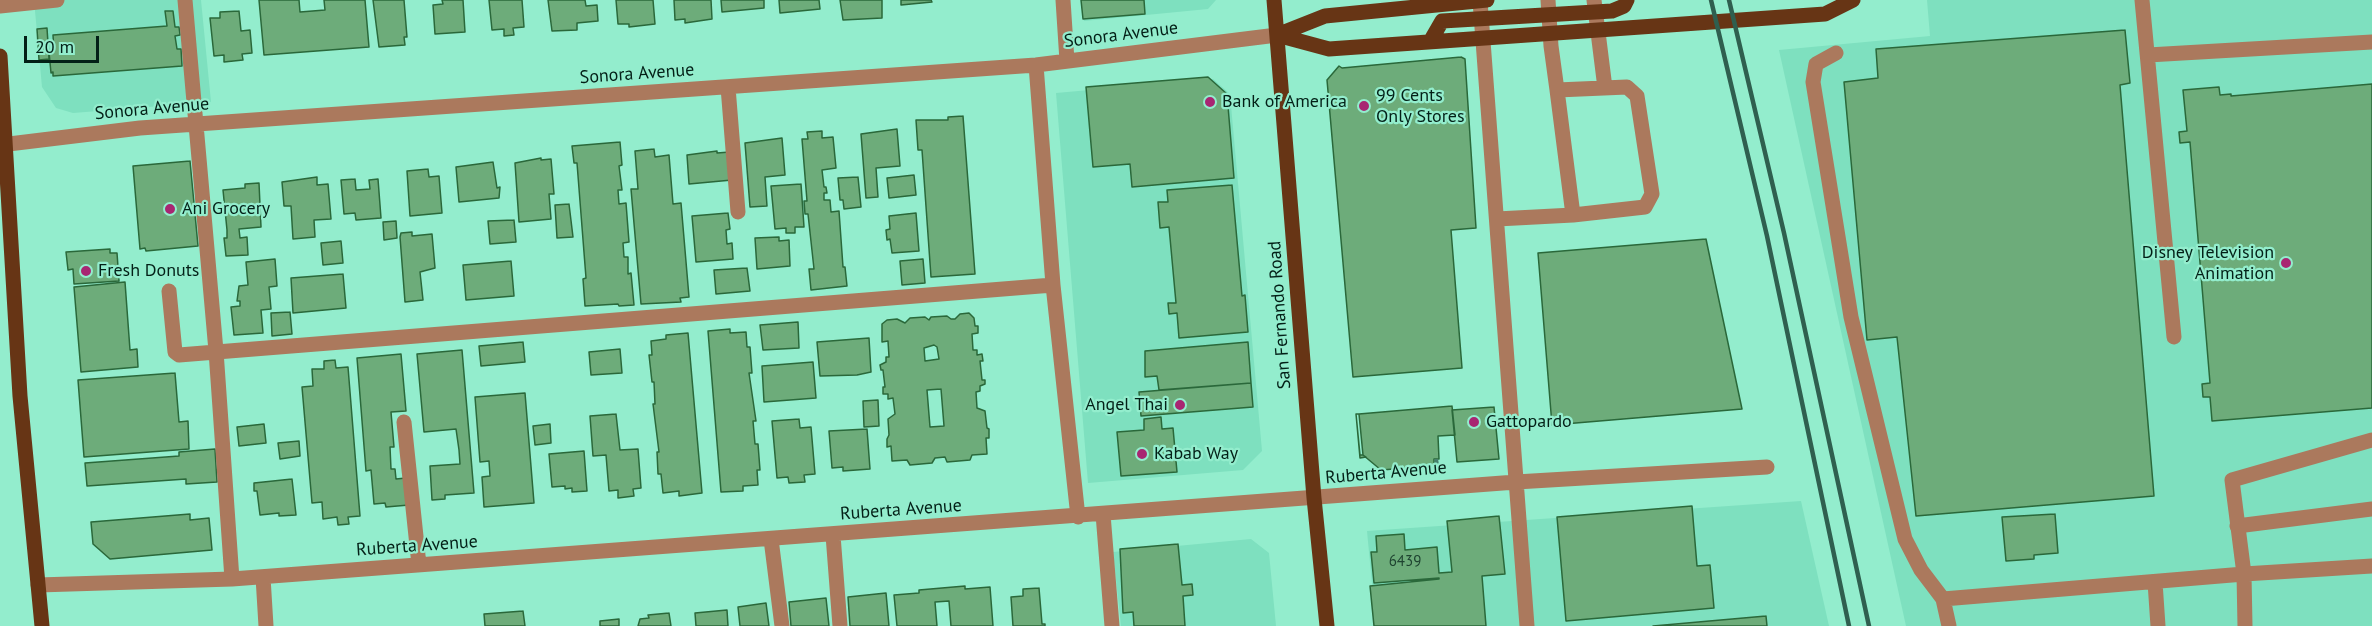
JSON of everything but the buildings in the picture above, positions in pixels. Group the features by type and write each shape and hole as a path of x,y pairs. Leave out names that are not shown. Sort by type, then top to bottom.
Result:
{"main road":[{"name":"San Fernando Road","path":"1274,0 1302,326 1314,498 1327,626"},
{"name":"Sonora Avenue","path":"1277,35 1325,16 1487,0"},
{"path":"1431,40 1442,21 1482,19 1548,8 1595,6 1612,11 1624,6 1627,0"},
{"name":"Sonora Avenue","path":"1277,35 1329,49 1431,40 1825,15 1853,0"},
{"path":"0,56 3,145 21,396 42,626"}],"street":[{"path":"0,6 57,0"},
{"path":"185,0 216,351 232,579"},
{"path":"1063,0 1067,61"},
{"path":"2142,0 2174,338"},
{"path":"1480,1 1527,626"},
{"path":"1595,6 1605,88"},
{"path":"1548,8 1573,215"},
{"name":"Sonora Avenue","path":"3,145 140,128 1036,65 1277,35"},
{"path":"2148,55 2372,42"},
{"path":"1836,53 1816,64 1813,82 1851,317 1905,539 1921,570 1943,599 1949,626"},
{"path":"1036,65 1053,285 1078,517"},
{"path":"728,87 738,212"},
{"path":"1497,219 1573,215 1645,207 1652,194 1636,96 1627,87 1557,90"},
{"path":"169,291 175,352 179,355 1053,285"},
{"path":"404,422 420,565"},
{"path":"2246,626 2244,574 2232,480 2372,440"},
{"name":"Ruberta Avenue","path":"38,585 263,577 1516,482 1767,467"},
{"path":"2237,526 2372,509"},
{"path":"1103,514 1112,626"},
{"path":"833,535 840,626"},
{"path":"771,539 782,626"},
{"path":"1943,599 2244,574 2372,566"},
{"path":"263,577 266,626"},
{"path":"2155,582 2158,626"}],"path":[{"path":"1436,459 1437,465"}],"shaded area":[{"path":"34,0 201,0 211,102 73,113 56,108 42,87"},
{"path":"1082,0 1216,0 1208,9 1084,21"},
{"path":"1927,0 2372,0 2372,626 1906,626 1779,50 1930,36"},
{"path":"1213,79 1230,94 1262,451 1243,470 1088,483 1056,93"},
{"path":"1801,501 1829,626 1376,626 1367,531"},
{"path":"1251,539 1269,553 1276,626 1121,626 1113,552"}],"railway":[{"path":"1711,0 1767,236 1849,626"},
{"path":"1729,0 1784,233 1869,626"}],"place":[{"name":"Bank of America","path":"1210,102"},
{"name":"99 Cents Only Stores","path":"1364,106"},
{"name":"Ani Grocery","path":"170,209"},
{"name":"Disney Television Animation","path":"2286,263"},
{"name":"Fresh Donuts","path":"86,271"},
{"name":"Angel Thai","path":"1180,405"},
{"name":"Gattopardo","path":"1474,422"},
{"name":"Kabab Way","path":"1142,454"}]}
